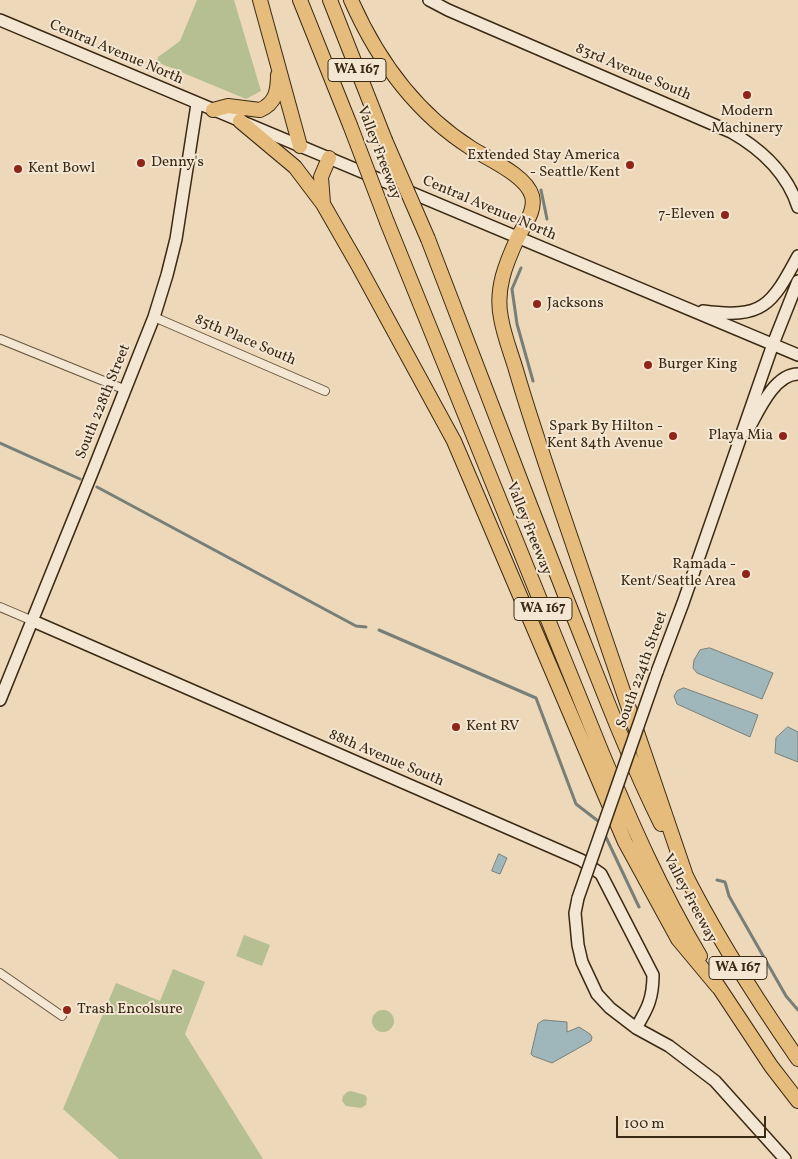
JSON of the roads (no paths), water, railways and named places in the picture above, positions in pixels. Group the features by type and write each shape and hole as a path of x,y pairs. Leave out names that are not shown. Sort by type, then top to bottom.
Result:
{"highway":[{"path":"260,0 300,146"},
{"name":"Valley Freeway","path":"300,0 529,576 628,813 663,888 718,987 771,1066 798,1101"},
{"name":"Valley Freeway","path":"330,0 385,140 428,240 507,448 645,793 718,935 762,1007 798,1059"},
{"path":"351,0 372,44 412,98 444,128 466,145 518,176 528,187 532,195 533,203 528,219 502,275 499,310 503,330 526,406 685,873"},
{"path":"213,110 228,106 260,110 266,107 276,96 278,64"},
{"path":"240,121 295,167 323,204 454,441 625,842 678,939 718,987"},
{"path":"323,204 321,177 328,158"}],"street":[{"name":"83rd Avenue South","path":"430,0 448,10 732,132 757,150 779,172 790,187 798,207"},
{"name":"Central Avenue North","path":"0,20 798,355"},
{"name":"South 228th Street","path":"0,700 154,317 176,239 197,104"},
{"path":"686,308 732,314 740,314 756,309 771,298 779,289 798,256"},
{"name":"South 224th Street","path":"785,1159 715,1081 669,1046 636,1028 610,1008 597,994 582,962 575,913 578,898 657,672 683,603 773,344 798,281"},
{"name":"85th Place South","path":"154,317 325,391"},
{"path":"0,339 126,390"},
{"path":"735,451 774,386 791,374 798,374"},
{"name":"88th Avenue South","path":"0,607 582,860 593,867 601,874 653,975 650,1005 636,1028"},
{"path":"0,973 62,1016"}],"water":[{"path":"710,648 773,673 762,699 697,673 693,668 694,660 700,650"},
{"path":"684,688 758,715 750,737 677,704 674,696 677,691"},
{"path":"788,727 798,732 798,762 775,753 776,738"},
{"path":"499,854 507,858 500,874 492,871"},
{"path":"544,1020 567,1022 567,1032 579,1027 590,1034 592,1037 591,1041 552,1063 533,1056 531,1054 538,1024"}],"waterway":[{"path":"541,190 547,219"},
{"path":"521,268 512,289 517,324 533,381"},
{"path":"0,443 80,479"},
{"path":"97,487 356,626 366,627"},
{"path":"379,630 536,698 576,804 598,821 600,826"},
{"path":"604,833 639,907"},
{"path":"717,880 725,882 729,896 786,996 798,1010"}],"place":[{"name":"Modern Machinery","path":"747,95"},
{"name":"Denny's","path":"141,163"},
{"name":"Extended Stay America - Seattle/Kent","path":"630,165"},
{"name":"Kent Bowl","path":"18,169"},
{"name":"7-Eleven","path":"725,215"},
{"name":"Jacksons","path":"537,304"},
{"name":"Burger King","path":"648,365"},
{"name":"Spark By Hilton - Kent 84th Avenue","path":"673,436"},
{"name":"Playa Mia","path":"783,436"},
{"name":"Ramada - Kent/Seattle Area","path":"746,574"},
{"name":"Kent RV","path":"456,727"},
{"name":"Trash Encolsure","path":"67,1010"}]}
